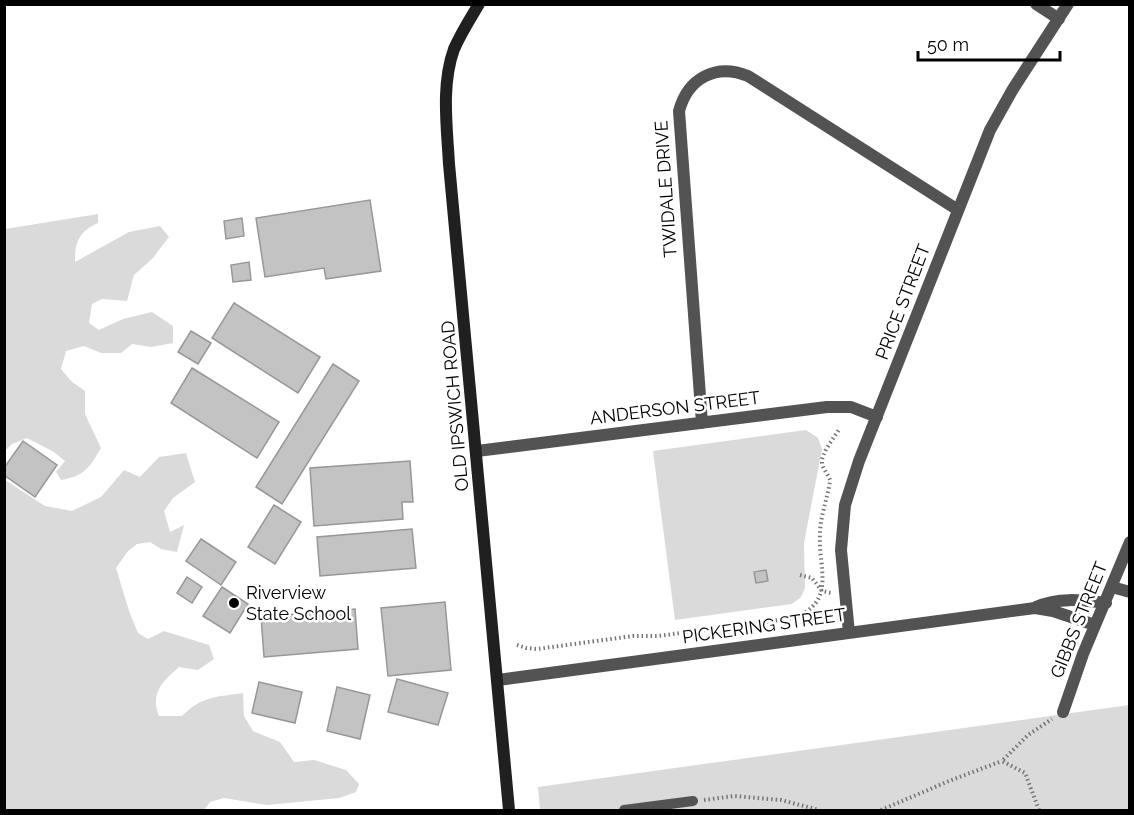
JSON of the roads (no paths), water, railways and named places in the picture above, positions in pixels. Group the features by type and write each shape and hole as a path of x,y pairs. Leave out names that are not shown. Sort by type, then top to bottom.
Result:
{"street":[{"name":"OLD IPSWICH ROAD","path":"479,4 462,33 452,57 447,82 447,114 449,165 509,810"},
{"path":"1036,4 1059,19"},
{"name":"PRICE STREET","path":"849,633 841,550 845,506 859,461 990,130 1012,89 1068,4"},
{"name":"TWIDALE DRIVE","path":"702,423 679,111 686,92 694,82 717,71 739,72 748,76 958,210"},
{"name":"ANDERSON STREET","path":"477,451 827,407 851,407 877,417"},
{"name":"GIBBS STREET","path":"1063,712 1095,625 1112,587 1125,569 1130,542"},
{"path":"1112,587 1130,592"},
{"name":"PICKERING STREET","path":"498,680 1035,608 1054,600 1106,603"},
{"name":"PICKERING STREET","path":"1035,608 1053,611 1095,625"}],"lane":[{"path":"624,810 693,801"}],"place":[{"name":"Riverview State School","path":"234,603"}]}
